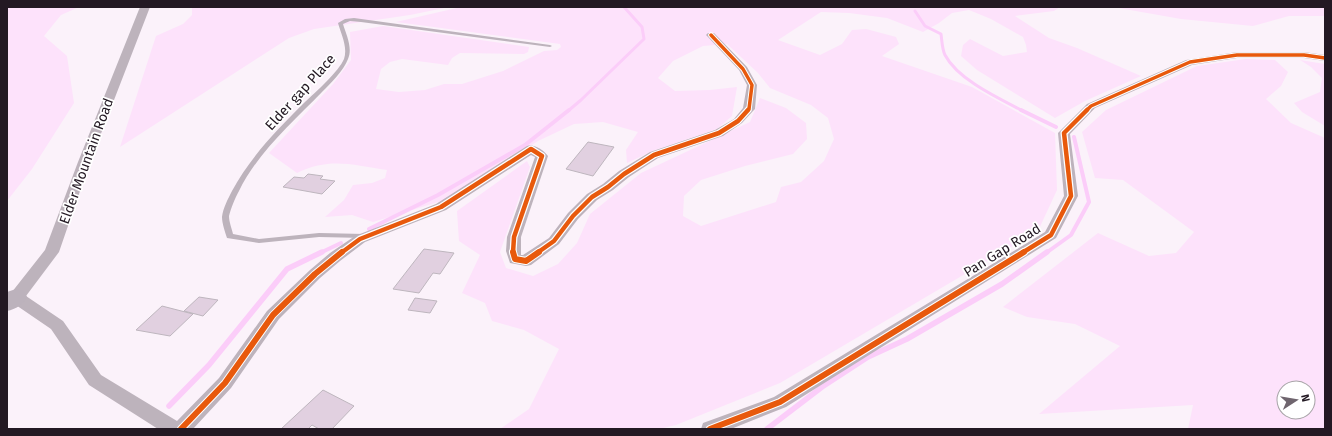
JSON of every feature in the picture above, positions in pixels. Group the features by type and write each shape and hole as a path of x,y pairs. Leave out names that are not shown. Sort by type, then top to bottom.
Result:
{"street":[{"name":"Elder Mountain Road","path":"10,298 52,252 84,162 145,7"},
{"path":"181,429 225,383 273,315 314,274 360,239 441,207 531,149 542,156 514,237 512,251 515,259 526,262 554,241 573,216 592,197 608,187 624,174 654,155 719,133 738,121 749,109 752,85 744,69 711,35"},
{"name":"Pan Gap Road","path":"710,429 780,402 1051,235 1071,196 1064,133 1091,106 1190,62 1237,54 1304,55 1325,58"},
{"path":"10,298 57,325 95,380 174,429"}],"lane":[{"name":"Elder gap Place","path":"369,236 319,235 259,241 230,236 226,217 239,182 255,161 291,120 326,85 346,59 346,40 340,23 345,20 353,19 550,46"}],"shaded area":[{"path":"7,7 79,7 61,15 44,36 67,56 74,103 32,169 7,201"},
{"path":"192,7 449,7 410,15 314,29 289,38 120,147 156,36 183,24 192,15"},
{"path":"461,7 1060,7 1054,11 1015,16 1049,38 1077,48 1141,76 1085,101 1055,118 977,70 961,56 963,45 970,39 1003,56 1027,52 1023,37 991,19 969,10 952,13 939,23 923,32 887,18 849,13 821,12 778,40 820,55 842,44 852,30 866,29 896,37 899,44 882,56 972,87 1055,133 1057,190 1038,231 780,383 676,425 659,429 500,429 529,409 559,349 524,330 492,321 485,303 462,293 480,255 459,241 457,211 527,161 530,167 500,252 506,268 533,276 558,264 577,243 590,214 641,173 750,122 760,98 786,108 806,123 807,139 793,154 745,166 701,180 684,196 683,216 701,226 776,202 781,187 801,182 824,161 834,139 828,118 811,105 770,88 758,73 727,44 703,46 673,61 658,78 675,91 710,90 737,87 732,116 717,129 655,150 627,163 626,150 638,132 603,122 574,124 538,141 448,199 373,222 352,215 325,217 344,200 353,185 372,183 385,178 387,170 352,165 331,164 320,165 297,173 269,153 333,84 351,60 350,32 383,26 529,47 528,52 524,54 460,53 452,58 448,65 402,59 390,62 381,69 376,89 399,92 425,90 444,84 462,84 503,71 544,51 557,50 561,47 560,44 396,22"},
{"path":"1113,7 1325,7 1325,16 1289,16 1253,26 1181,19"},
{"path":"1246,59 1275,60 1288,72 1281,86 1266,99 1291,123 1325,138 1325,429 1188,429 1193,405 1039,414 1120,346 1075,324 1027,317 1003,307 1098,233 1149,256 1176,253 1194,232 1123,180 1095,178 1082,132 1106,110 1197,66"},
{"path":"1300,60 1325,64 1325,126 1302,112 1294,103 1320,92 1322,78 1311,67"}],"building":[{"path":"588,142 614,147 593,176 566,169"},
{"path":"308,174 323,176 320,179 335,181 322,194 283,187 294,177 304,178"},
{"path":"424,249 454,253 440,274 433,273 419,293 393,289"},
{"path":"199,297 218,300 203,316 184,311"},
{"path":"415,298 437,301 430,313 408,310"},
{"path":"162,306 193,314 170,336 136,330"},
{"path":"323,390 354,406 332,429 319,429 312,425 308,429 281,429"}],"waterway":[{"path":"568,111 644,39 642,27 624,7"},
{"path":"915,11 925,26 941,34 945,55 959,73 980,88 1022,111"},
{"path":"369,229 438,195 525,145 569,110"},
{"path":"1022,111 1056,127"},
{"path":"1046,253 1071,235 1089,202 1074,137"},
{"path":"320,253 341,243"},
{"path":"169,406 209,365 287,269 322,252"},
{"path":"767,429 822,387 868,357 907,339 1002,284 1047,252"}],"cycle path":[{"path":"181,429 225,383 273,315 315,274 360,239 441,207 531,149 542,156 514,237 513,251 515,259 526,261 554,241 573,216 592,197 608,187 624,174 654,155 719,133 738,121 749,109 752,85 743,69 711,35"},
{"path":"710,429 780,402 1051,235 1071,196 1064,133 1091,106 1190,62 1237,55 1304,55 1325,58"}]}
